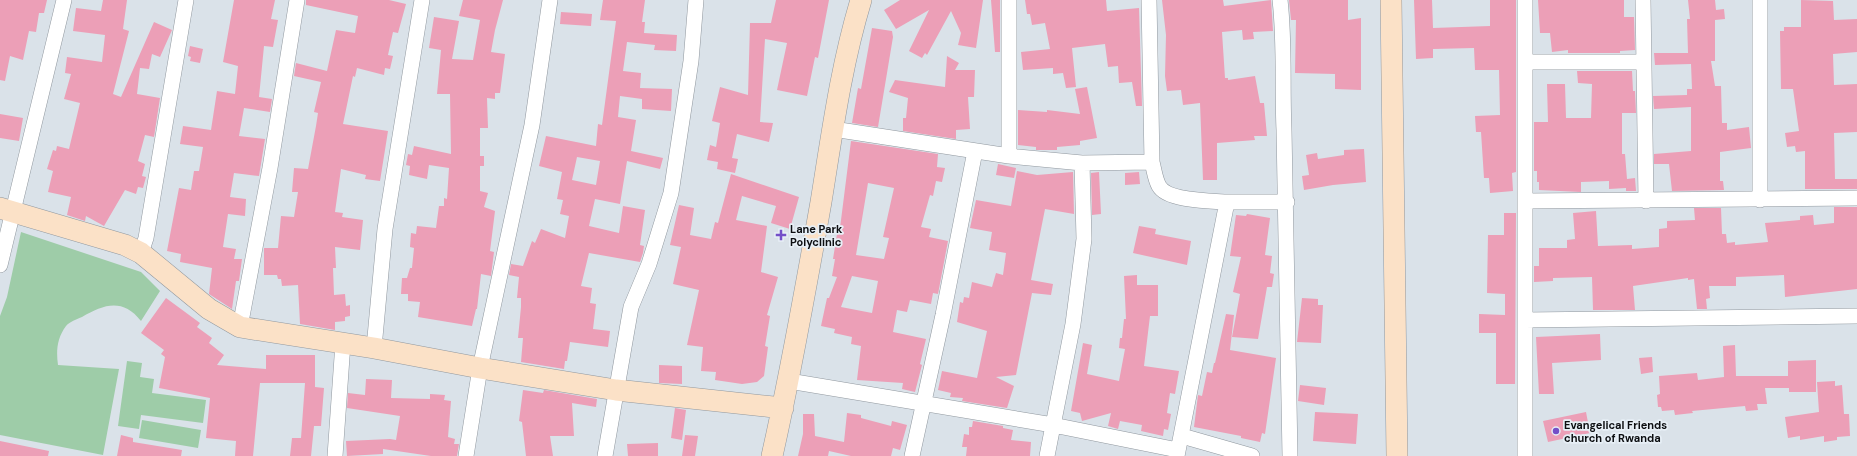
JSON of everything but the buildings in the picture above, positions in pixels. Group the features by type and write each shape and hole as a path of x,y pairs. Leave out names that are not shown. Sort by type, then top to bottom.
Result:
{"street":[{"path":"0,265 7,210 64,0"},
{"path":"141,253 146,238 186,0"},
{"path":"240,327 270,168 296,0"},
{"path":"374,348 385,230 422,0"},
{"path":"466,456 480,368 532,125 550,0"},
{"path":"604,456 631,307 649,264 671,193 691,61 696,0"},
{"path":"772,456 789,381 852,29 861,0"},
{"path":"1009,0 1009,156"},
{"path":"1149,0 1152,162 1159,186 1164,192 1175,197 1228,202 1286,202"},
{"path":"1280,0 1284,30 1284,128 1290,456"},
{"path":"1391,0 1397,456"},
{"path":"1525,0 1525,456"},
{"path":"1643,0 1646,201"},
{"path":"1760,0 1760,200"},
{"path":"1525,62 1644,62"},
{"path":"833,129 1009,156 1082,163 1152,162"},
{"path":"912,456 976,151"},
{"path":"1047,456 1074,324 1084,240 1082,163"},
{"path":"1526,201 1857,198"},
{"path":"1179,447 1228,202"},
{"path":"7,210 55,226 125,245 141,253 209,309 240,327 374,348 480,368 616,390 783,408"},
{"path":"1525,320 1857,316"},
{"path":"334,456 344,344"},
{"path":"789,381 1179,447 1252,456"}],"green space":[{"path":"21,232 141,272 160,291 141,321 127,309 120,306 106,306 90,312 69,323 59,340 57,350 58,365 119,369 103,455 0,435 0,316 7,297"},
{"path":"127,361 142,363 140,377 154,379 152,393 206,400 203,423 141,415 139,429 118,426"},
{"path":"142,420 201,430 198,448 139,438"}],"place":[{"name":"Lane Park Polyclinic","path":"781,235"},
{"name":"Evangelical Friends church of Rwanda","path":"1556,431"}]}
